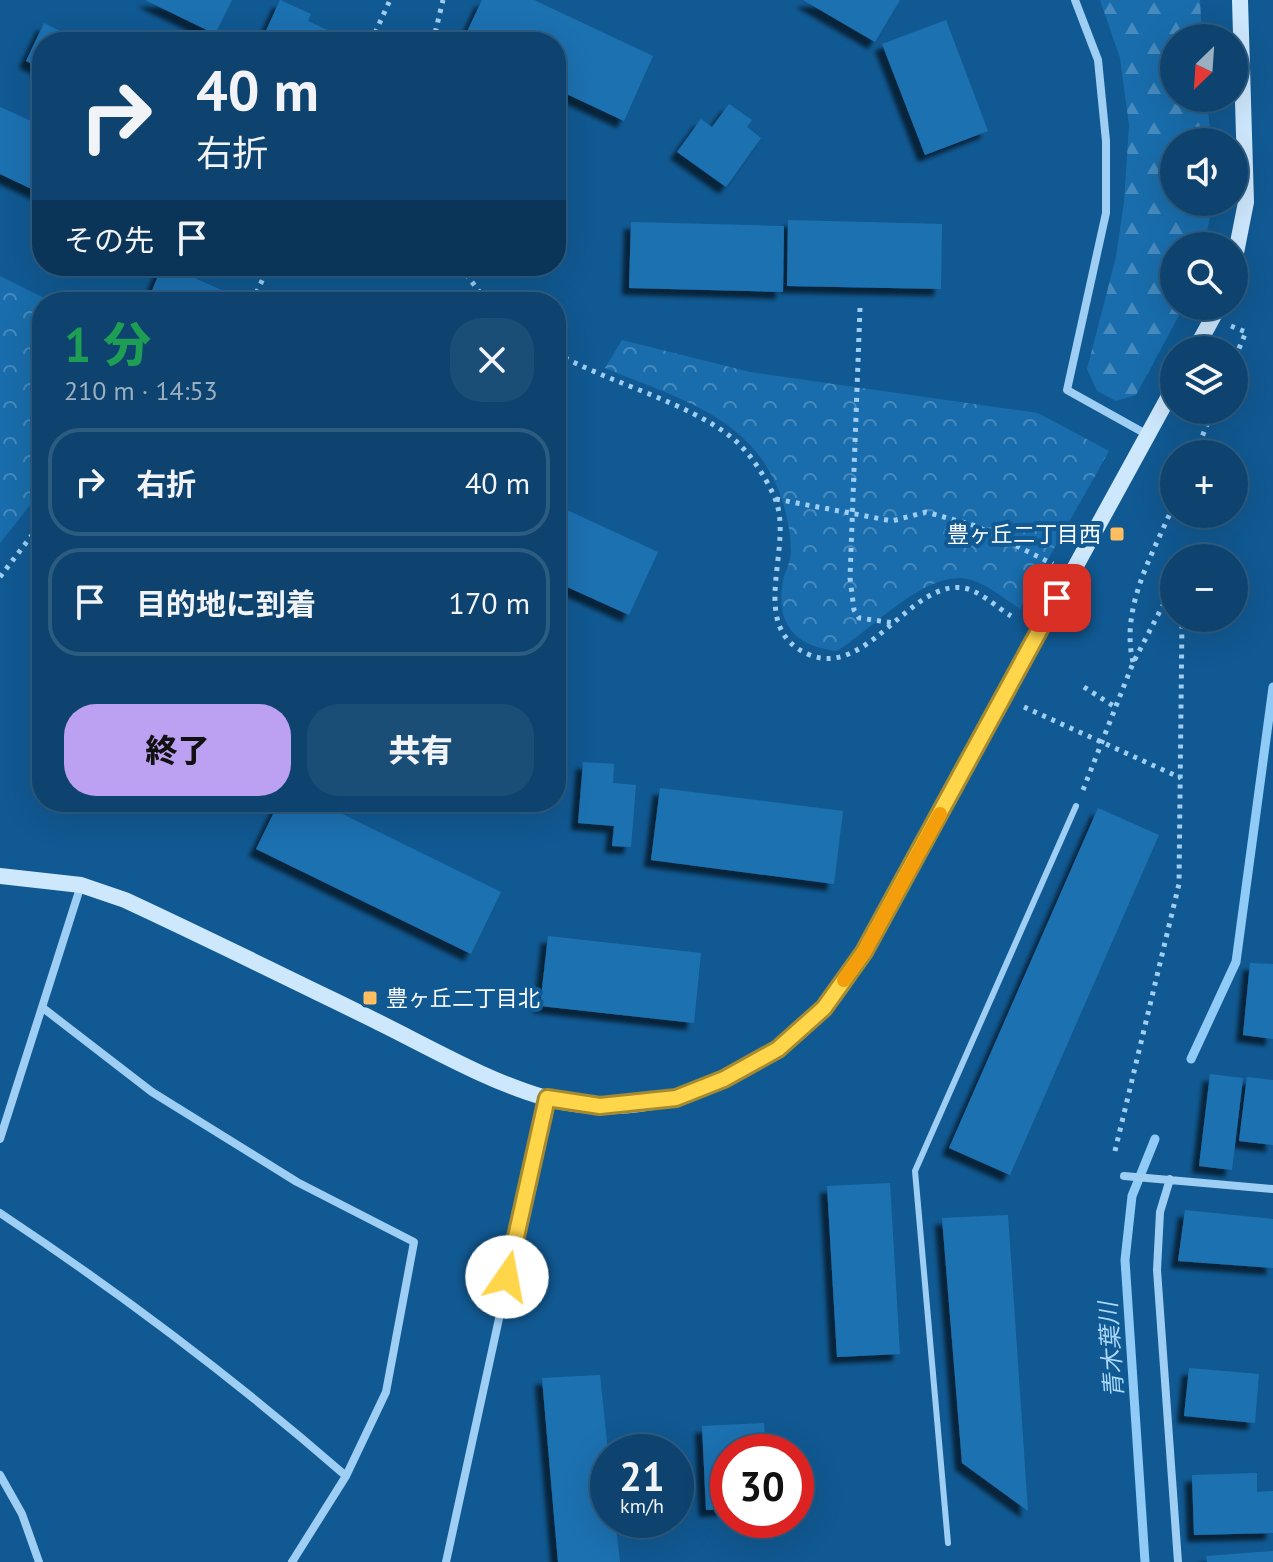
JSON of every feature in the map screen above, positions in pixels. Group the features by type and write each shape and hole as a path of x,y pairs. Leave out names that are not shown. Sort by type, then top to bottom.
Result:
{"street":[{"path":"1075,0 1098,60 1106,141 1106,213 1067,390 1146,434"},
{"path":"1240,0 1246,202 1240,232"},
{"path":"0,876 81,885 185,928 456,1060 547,1098 600,1106 676,1098 724,1079 778,1049 824,1008 864,952 1160,410"},
{"path":"0,1139 81,885"},
{"path":"43,1008 152,1092 297,1182 414,1242 386,1392 346,1476 292,1562"},
{"path":"446,1562 547,1098"},
{"path":"1124,1176 1273,1189"},
{"path":"1170,1179 1160,1212 1157,1270 1178,1562"},
{"path":"0,1213 116,1290 256,1397 346,1476"},
{"path":"0,1475 22,1514 39,1562"}],"lane":[{"path":"948,1543 915,1171 1076,806"}],"path":[{"path":"376,32 390,0"},
{"path":"435,32 443,0"},
{"path":"860,308 850,578 854,610 859,618 895,623"},
{"path":"1228,320 1246,332 1244,336"},
{"path":"566,358 732,438 758,468 776,499 782,553 775,581 774,617 787,639 810,656 838,658 866,645 946,588 967,589 1011,616"},
{"path":"776,499 892,521 926,512 976,526 1054,564"},
{"path":"1133,663 1128,641 1132,604 1164,528"},
{"path":"0,577 32,535"},
{"path":"1076,806 1133,663 1160,611"},
{"path":"1115,1151 1179,884 1182,632"},
{"path":"1084,687 1115,707"},
{"path":"1024,707 1181,778"}],"green space":[{"path":"1100,0 1200,0 1201,24 1160,24 1160,112 1208,112 1210,128 1160,128 1160,216 1210,216 1207,232 1160,232 1160,320 1176,320 1168,336 1160,336 1160,350 1136,395 1116,401 1097,391 1087,369 1116,257 1124,202 1129,125 1120,58"},
{"path":"0,276 32,292 32,503 0,543"},
{"path":"622,340 750,372 1038,413 1109,451 1020,609 978,582 955,578 919,591 837,651 823,649 800,639 792,631 782,610 783,581 791,555 789,528 780,495 765,464 751,445 714,416 605,368"}],"building":[{"path":"145,0 232,0 216,32"},
{"path":"280,0 311,14 308,21 332,32 265,32"},
{"path":"482,0 534,0 653,56 624,121 566,94 566,32 467,32"},
{"path":"803,0 900,0 875,42"},
{"path":"946,20 988,131 925,155 882,44"},
{"path":"44,23 62,32 40,32"},
{"path":"32,48 32,64 26,61"},
{"path":"729,104 752,120 747,127 761,138 726,187 677,152 701,119 712,127"},
{"path":"0,107 32,121 32,189 0,174"},
{"path":"788,220 942,224 941,289 787,286"},
{"path":"631,222 784,226 783,292 629,288"},
{"path":"158,276 192,276 224,291 224,292 151,292"},
{"path":"566,510 658,552 629,615 566,587"},
{"path":"583,762 614,764 613,783 636,785 631,847 612,846 614,826 578,823"},
{"path":"660,788 843,811 834,884 651,860"},
{"path":"1098,808 1159,835 1010,1175 949,1148"},
{"path":"274,812 338,812 501,892 471,954 256,849"},
{"path":"548,936 701,953 694,1023 540,1006"},
{"path":"1250,963 1273,964 1273,1039 1243,1035"},
{"path":"1210,1074 1243,1078 1232,1170 1199,1166"},
{"path":"1247,1077 1273,1080 1273,1145 1239,1141"},
{"path":"890,1183 900,1354 837,1357 827,1186"},
{"path":"1185,1210 1273,1219 1273,1268 1178,1261"},
{"path":"1008,1215 1028,1511 962,1463 942,1218"},
{"path":"1189,1368 1259,1374 1255,1423 1184,1416"},
{"path":"600,1375 606,1434 590,1434 590,1538 617,1538 620,1562 558,1562 542,1378"},
{"path":"764,1423 765,1434 710,1434 710,1510 706,1510 702,1426"},
{"path":"1257,1473 1257,1492 1273,1491 1273,1533 1194,1535 1192,1475"},
{"path":"1273,1551 1273,1562 1207,1562 1206,1556"}],"waterway":[{"name":"青木葉川","path":"1191,1059 1236,962 1273,687"},
{"name":"青木葉川","path":"1145,1562 1125,1260 1132,1196 1155,1139"}],"slow traffic":[{"path":"844,980 864,952 940,814"}],"place":[{"name":"豊ヶ丘二丁目西","path":"1117,534"},
{"name":"豊ヶ丘二丁目北","path":"370,998"}],"route":[{"path":"507,1277 547,1098 600,1106 676,1098 724,1079 778,1049 824,1008 864,952 1057,598"}]}
